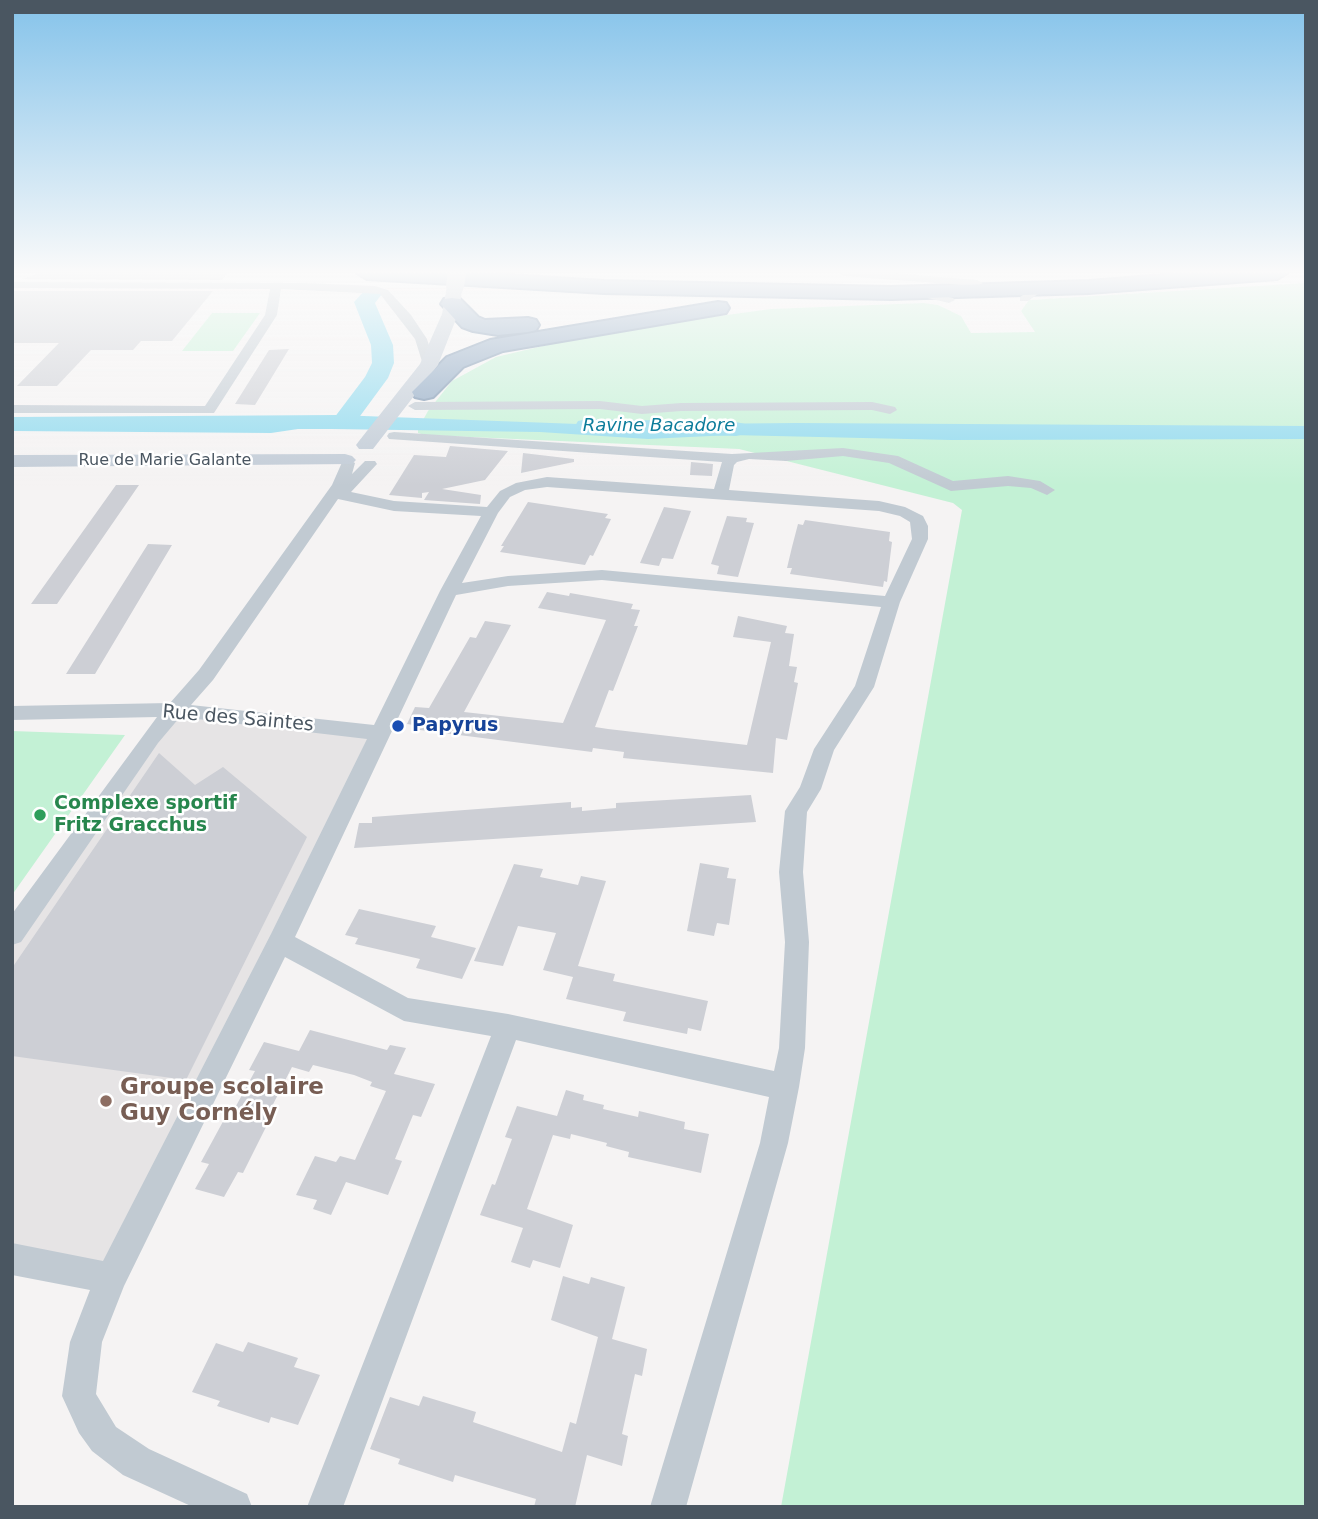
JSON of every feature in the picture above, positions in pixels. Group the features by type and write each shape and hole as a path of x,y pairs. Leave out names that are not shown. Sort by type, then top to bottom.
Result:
{"highway":[{"path":"411,406 455,362 505,344"}],"main road":[{"path":"411,406 437,344"},
{"path":"368,450 411,406 446,356 447,344"},
{"name":"Rue de Marie Galante","path":"12,461 317,461 368,450"}],"street":[{"path":"12,409 209,410 252,344"},
{"path":"423,344 429,365"},
{"path":"411,406 600,405 642,410 681,407 872,406 890,410"},
{"path":"12,934 151,738 206,675 335,498 344,478 368,450 732,457 786,457 849,452 892,459 951,486 1008,481 1035,484 1047,490"},
{"path":"720,495 727,465 732,457"},
{"path":"234,1507 136,1462 104,1439 91,1421 79,1396 86,1342 111,1278 280,942 449,591 491,512 505,494 521,486 547,482 879,506 905,512 917,519 920,539 891,602 864,687 824,749 810,789 796,811 791,873 797,942 792,1048 785,1087 774,1143 668,1507"},
{"path":"335,498 394,506 491,512"},
{"path":"449,591 508,581 602,575 891,602"},
{"name":"Rue des Saintes","path":"12,713 177,710 379,733"},
{"path":"280,942 404,1009 508,1026 785,1087"},
{"path":"325,1507 508,1026"},
{"path":"12,1259 111,1278"}],"shaded area":[{"name":"Groupe scolaire Guy Cornély","path":"177,710 378,733 111,1278 12,1259 12,934"}],"green space":[{"path":"188,344 238,344 233,351 182,351"},
{"path":"552,344 1306,344 1306,1507 781,1507 962,510 953,503 739,449 418,433 428,411 452,381 496,357"},
{"name":"Complexe sportif Fritz Gracchus","path":"12,731 125,735 12,895"}],"water":[{"path":"337,415 685,428 693,424 796,423 1306,426 1306,439 951,440 731,435 648,439 540,432 331,429 298,429 271,433 12,431 12,417"}],"building":[{"path":"58,344 138,344 133,350 91,350 57,386 17,386"},
{"path":"289,349 255,405 235,404 269,350"},
{"path":"450,446 508,451 485,480 442,489 481,495 480,504 424,500 429,492 422,493 422,498 389,495 414,455 446,457"},
{"path":"523,453 574,459 574,462 521,473"},
{"path":"691,462 713,464 712,476 690,475"},
{"path":"116,485 139,485 57,604 31,604"},
{"path":"528,502 608,514 605,518 611,519 593,556 590,555 585,565 500,552"},
{"path":"664,507 691,511 673,559 662,558 659,566 640,563"},
{"path":"727,516 747,518 746,522 754,523 738,577 717,574 719,566 711,564"},
{"path":"805,520 890,532 889,541 892,542 887,582 884,581 883,587 790,574 792,568 787,568 798,524 803,525"},
{"path":"148,544 172,545 95,674 66,674"},
{"path":"547,592 569,596 570,593 633,604 631,609 640,610 634,626 638,626 613,691 609,690 595,727 608,729 747,745 771,642 733,637 738,616 787,626 785,633 794,634 789,666 797,667 794,682 798,683 787,740 776,738 773,773 623,758 624,752 593,748 592,752 412,729 414,725 407,724 415,707 429,708 470,637 476,638 485,621 511,625 464,712 563,723 606,620 538,608"},
{"path":"159,753 195,785 223,767 307,837 186,1080 12,1056 12,968"},
{"path":"751,795 756,822 354,848 359,823 372,823 372,817 571,802 571,808 582,807 582,811 616,808 616,803"},
{"path":"700,863 729,868 727,878 736,879 729,925 717,923 714,936 687,931"},
{"path":"514,864 543,869 540,877 578,885 581,876 606,881 578,966 615,974 613,981 708,1001 701,1031 688,1028 687,1034 623,1021 626,1012 566,999 573,977 543,970 556,933 518,926 503,966 474,961"},
{"path":"359,909 436,926 431,937 476,948 462,979 416,968 420,959 355,944 358,938 345,935"},
{"path":"310,1030 387,1050 390,1045 406,1048 394,1074 435,1084 421,1117 413,1115 395,1159 402,1161 388,1195 346,1182 331,1215 313,1209 317,1200 296,1195 315,1156 336,1162 340,1156 355,1160 386,1091 370,1086 372,1082 354,1075 313,1065 309,1072 292,1067 263,1124 267,1125 243,1173 238,1172 224,1197 195,1189 209,1164 201,1162 255,1071 249,1070 264,1042 299,1051"},
{"path":"566,1090 584,1095 583,1100 604,1105 603,1109 638,1117 639,1111 685,1122 684,1129 709,1134 701,1173 628,1157 629,1152 606,1146 607,1143 571,1134 570,1139 553,1135 527,1209 573,1225 560,1268 533,1260 530,1268 511,1262 523,1228 480,1215 492,1184 495,1185 512,1139 505,1137 517,1106 557,1116"},
{"path":"563,1276 589,1284 591,1277 625,1287 612,1339 647,1349 642,1376 635,1374 622,1434 628,1436 622,1466 587,1455 575,1507 534,1507 536,1499 455,1475 453,1482 398,1464 400,1459 370,1449 390,1397 419,1406 423,1396 476,1412 473,1422 562,1452 570,1422 576,1424 598,1337 551,1320"},
{"path":"248,1342 298,1358 294,1367 320,1375 298,1425 271,1417 269,1423 217,1406 220,1401 192,1392 216,1343 243,1352"}],"waterway":[{"path":"343,422 376,378 383,363 382,344"},
{"name":"Ravine Bacadore","path":"587,426 736,429"}],"place":[{"name":"Papyrus","path":"398,726"},
{"name":"Complexe sportif Fritz Gracchus","path":"40,815"},
{"name":"Groupe scolaire Guy Cornély","path":"106,1101"}]}
